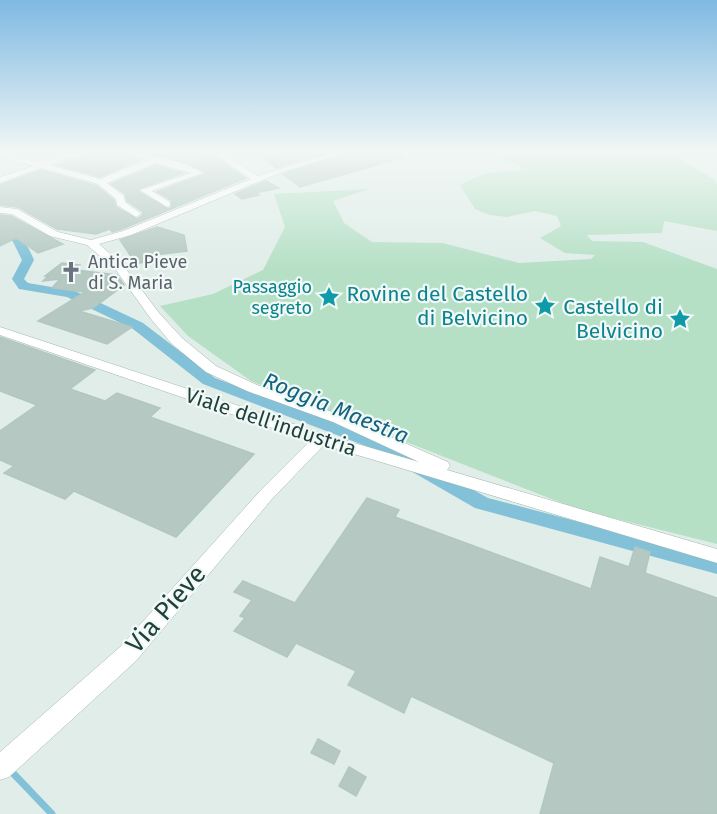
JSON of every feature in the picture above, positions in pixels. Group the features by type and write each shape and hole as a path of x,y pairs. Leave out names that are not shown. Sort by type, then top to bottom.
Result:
{"street":[{"path":"112,191 121,198 120,203 136,214"},
{"path":"147,191 167,204"},
{"path":"91,243 127,233 232,191"},
{"path":"0,210 14,211 54,234 91,243 119,267 154,316 177,341 211,369 252,388 338,418 503,492"},
{"name":"Viale dell'industria","path":"0,331 321,439 717,556"},
{"name":"Via Pieve","path":"0,768 128,654 266,495 321,439"}],"green space":[{"path":"363,191 333,201 344,223 372,242 443,243 519,263 591,259 595,255 565,253 540,238 561,226 557,216 535,211 507,217 490,215 475,209 464,191 717,191 717,231 664,221 662,233 587,235 592,241 643,242 717,269 717,544 577,509 251,381 188,336 160,306 213,294 263,270 285,227 274,194"}],"building":[{"path":"0,191 103,191 114,200 116,207 137,219 142,216 143,212 127,201 125,194 121,191 139,191 168,209 172,207 171,200 157,192 214,191 122,229 112,232 110,229 96,234 57,229 18,207 0,205"},
{"path":"242,191 265,191 255,193 259,195 242,199 235,194"},
{"path":"0,215 11,216 63,244 38,253 16,238 0,246"},
{"path":"157,227 184,235 187,251 154,255 154,260 136,264 120,240"},
{"path":"62,263 80,265 77,270 117,275 124,285 93,308 79,311 132,327 107,344 38,321 85,292 52,288 60,279 43,281 48,276 45,276"},
{"path":"0,337 95,370 70,389 105,401 117,393 160,408 150,417 254,454 176,537 74,491 65,499 4,473 14,466 0,460 0,431 37,405 0,391"},
{"path":"367,498 399,510 395,517 591,589 600,557 629,567 635,547 650,552 645,573 717,598 717,814 540,814 554,763 411,696 404,713 348,685 356,671 296,643 287,657 234,631 245,618 240,616 252,600 234,592 243,581 295,603"},
{"path":"318,739 340,751 334,764 311,753"},
{"path":"349,767 366,777 356,796 339,786"}],"waterway":[{"name":"Roggia Maestra","path":"0,228 18,240 28,260 18,279 24,286 70,294 138,326 209,381 377,444 482,503 717,566"},
{"path":"10,770 52,814"}],"place":[{"name":"Antica Pieve di S. Maria","path":"71,272"},
{"name":"Passaggio segreto","path":"329,297"},
{"name":"Rovine del Castello di Belvicino","path":"545,306"},
{"name":"Castello di Belvicino","path":"680,319"}]}
